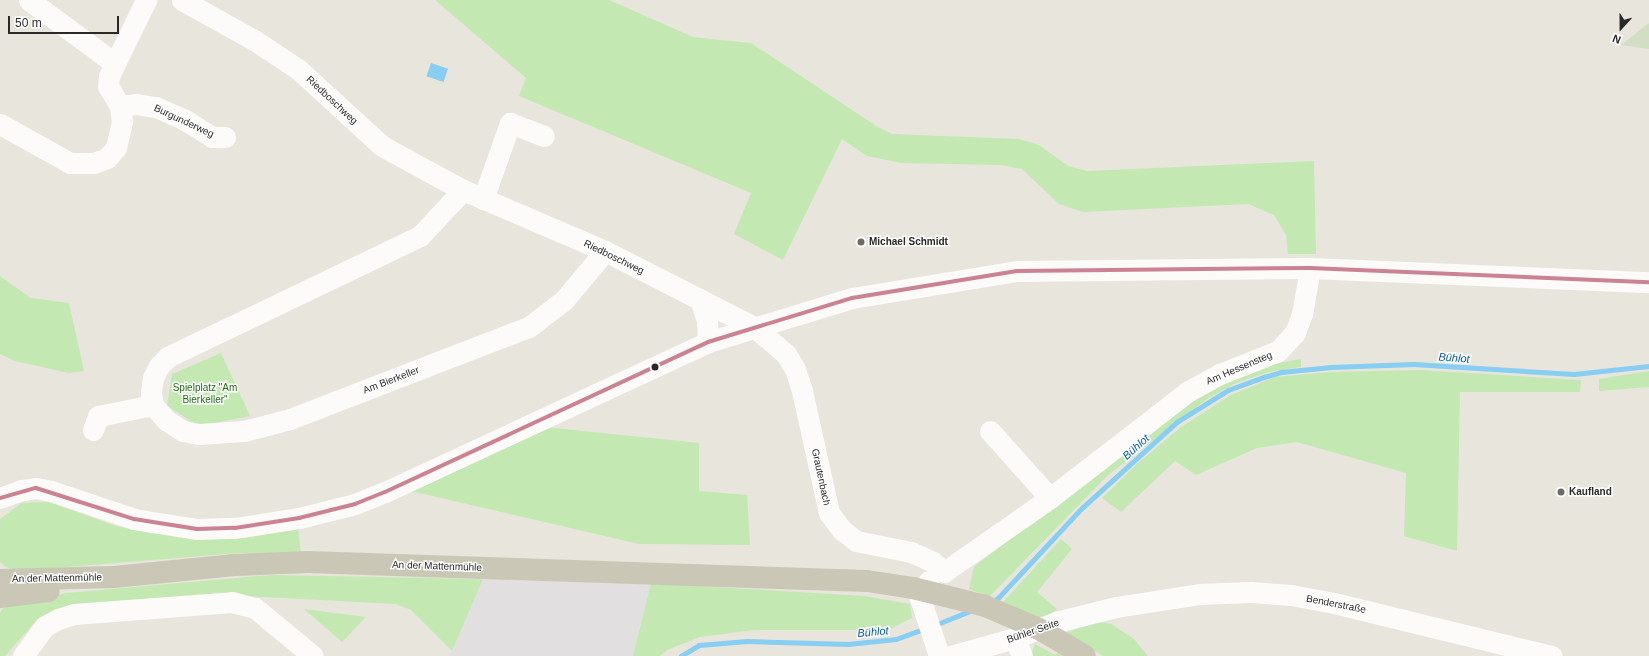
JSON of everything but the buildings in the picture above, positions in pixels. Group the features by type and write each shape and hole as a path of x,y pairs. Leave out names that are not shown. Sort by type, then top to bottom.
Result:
{"main road":[{"name":"An der Mattenmühle","path":"0,580 114,577 234,565 308,562 867,581 949,596 984,606 1039,629 1085,656"},
{"name":"An der Mattenmühle","path":"0,597 73,587 114,577"}],"street":[{"path":"29,0 114,63"},
{"path":"0,124 61,160 81,165 94,163 107,158 116,148 122,121 120,106 108,86 114,63 146,0"},
{"name":"Riedboschweg","path":"182,0 254,40 298,69 382,146 463,190 605,251 754,327"},
{"name":"Burgunderweg","path":"120,106 136,104 156,107 186,120 212,137 224,137"},
{"path":"483,199 510,123 544,136"},
{"path":"93,430 98,416 154,405 151,393 153,378 159,366 168,357 420,236 463,190"},
{"name":"Am Bierkeller","path":"154,405 166,420 183,430 199,434 244,431 290,419 529,327 564,300 605,251"},
{"path":"0,498 22,490 36,488 51,491 134,519 197,529 235,528 299,518 355,504 385,492 708,342 754,327 873,293 1018,271 1310,268 1649,282"},
{"name":"Am Hessensteg","path":"939,656 919,595 937,577 1050,498 1187,392 1220,374 1278,351 1295,333 1302,314 1310,268"},
{"path":"700,299 707,320 708,342"},
{"name":"Grautenbach","path":"754,327 786,354 795,369 829,513 842,530 856,540 911,552 933,562 937,577"},
{"path":"990,431 1050,498"},
{"name":"Benderstraße","path":"1116,606 1199,594 1250,592 1291,595 1401,618 1552,656"},
{"path":"23,656 45,626 74,614 232,602 255,608 313,656"},
{"name":"Bühler Seite","path":"950,656 1018,647 1056,622 1116,606"}],"shaded area":[{"path":"483,579 651,583 633,656 449,656"}],"green space":[{"path":"435,0 609,0 693,37 751,43 876,126 892,134 1019,139 1039,145 1068,166 1087,171 1314,161 1316,254 1288,254 1286,235 1274,215 1248,204 1083,212 1059,204 1022,169 1001,165 901,163 867,156 842,139 783,260 734,234 751,193 519,96 526,78"},
{"path":"1649,23 1649,49 1621,45"},
{"path":"0,276 31,298 69,303 84,371 69,373 15,361 0,354"},
{"name":"Spielplatz \"Am Bierkeller\"","path":"221,353 250,416 199,426 167,406 172,374"},
{"path":"1301,359 1301,367 1269,372 1236,383 1207,399 1107,476 989,597 969,589 974,567 1162,420 1198,396 1240,375 1274,364"},
{"path":"1420,370 1581,380 1580,392 1460,392 1457,551 1404,536 1406,473 1297,442 1257,448 1196,475 1175,461 1121,512 1102,498 1138,463 1181,427 1231,395 1275,377 1331,372"},
{"path":"1649,371 1649,387 1599,391 1599,379"},
{"path":"545,427 699,443 699,491 747,495 750,545 639,544 411,491"},
{"path":"49,502 116,526 149,533 204,539 243,538 298,529 301,554 239,553 18,571 6,567 0,562 0,519 22,503"},
{"path":"1061,539 1072,549 1037,592 1057,609 1042,620 1002,603"},
{"path":"271,575 483,579 452,651 411,610 396,604 247,596 37,620 5,656 0,656 0,613 3,608 66,593"},
{"path":"651,583 864,596 910,604 912,618 888,630 754,630 700,637 667,650 660,656 633,656"},
{"path":"304,609 366,617 342,642"},
{"path":"1097,621 1111,624 1134,639 1148,656 1103,656 1066,633"},
{"path":"1035,644 1055,655 1058,652 1065,656 1031,656"}],"water":[{"path":"431,63 448,69 443,82 426,76"}],"waterway":[{"name":"Bühlot","path":"992,601 997,599 1082,508 1177,422 1228,390 1264,377 1281,372 1331,367 1414,364 1574,374 1649,366"},
{"name":"Bühlot","path":"935,625 970,611"},
{"name":"Bühlot","path":"681,656 699,645 747,641 848,644 896,639 924,629"}],"transit line":[{"path":"0,498 36,488 134,519 197,529 235,528 299,518 355,504 385,492 708,342 852,298 1017,271 1310,268 1649,282"}],"place":[{"name":"Michael Schmidt","path":"861,242"},
{"name":"Kaufland","path":"1561,492"}]}
